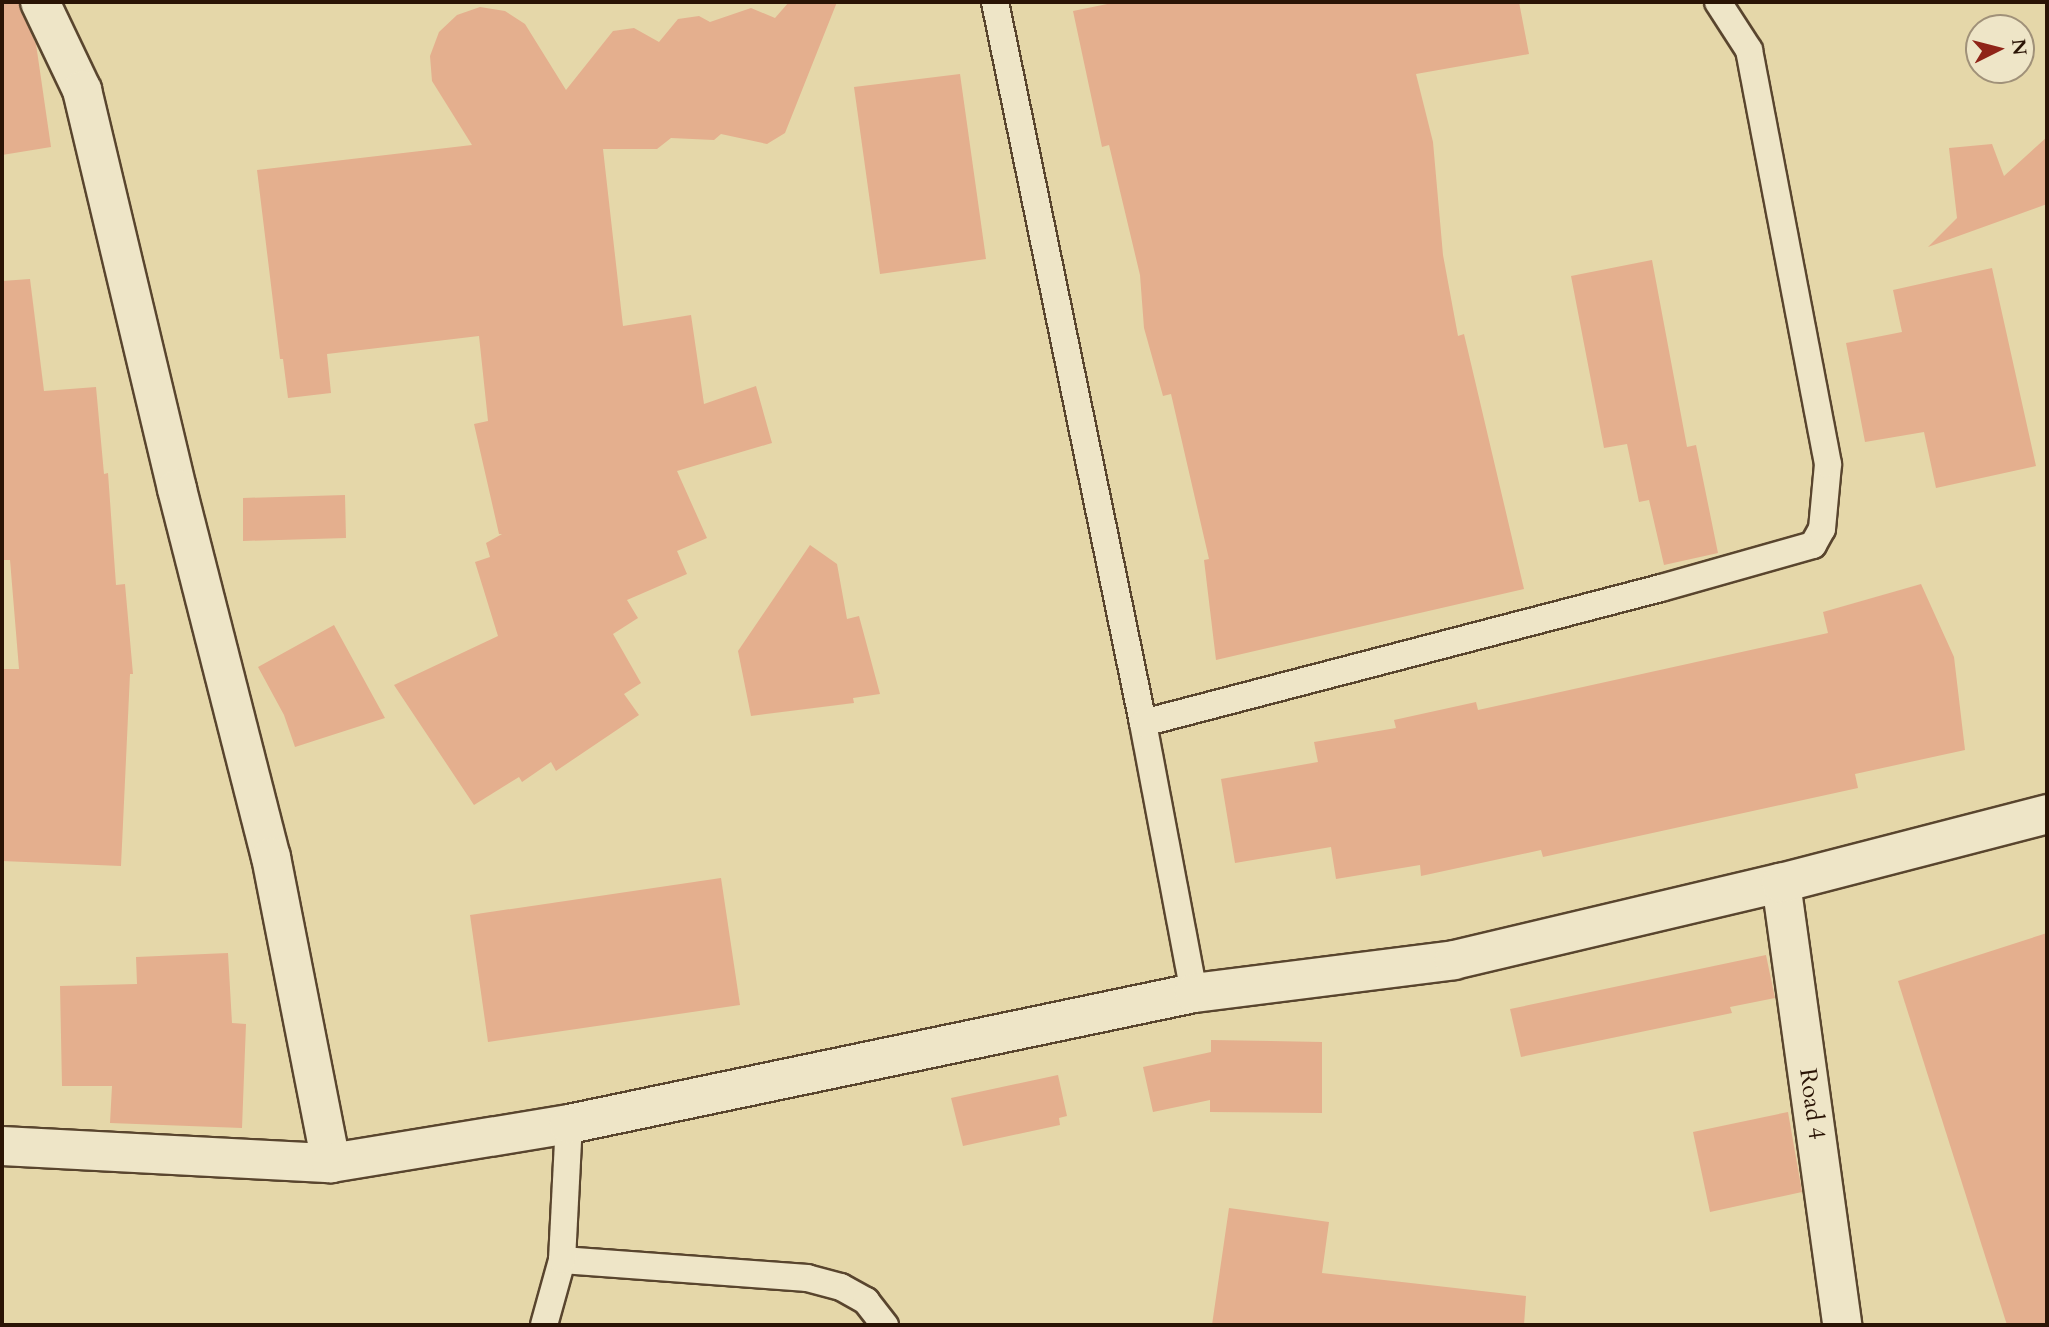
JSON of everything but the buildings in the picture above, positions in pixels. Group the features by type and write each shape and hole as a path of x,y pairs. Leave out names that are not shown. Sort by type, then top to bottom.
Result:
{"street":[{"path":"40,2 82,90 177,489 271,857 331,1163"},
{"path":"2,1146 331,1163 569,1124 1194,993 1454,960 1781,883 2047,814"},
{"name":"Road 4","path":"1781,883 1842,1325"}],"lane":[{"path":"995,2 1143,723 1194,993"},
{"path":"1143,723 1673,585 1813,545 1822,529 1828,464 1749,50 1718,2"},
{"path":"544,1325 562,1260 569,1124"},
{"path":"562,1260 807,1278 841,1287 866,1301 885,1325"}]}
